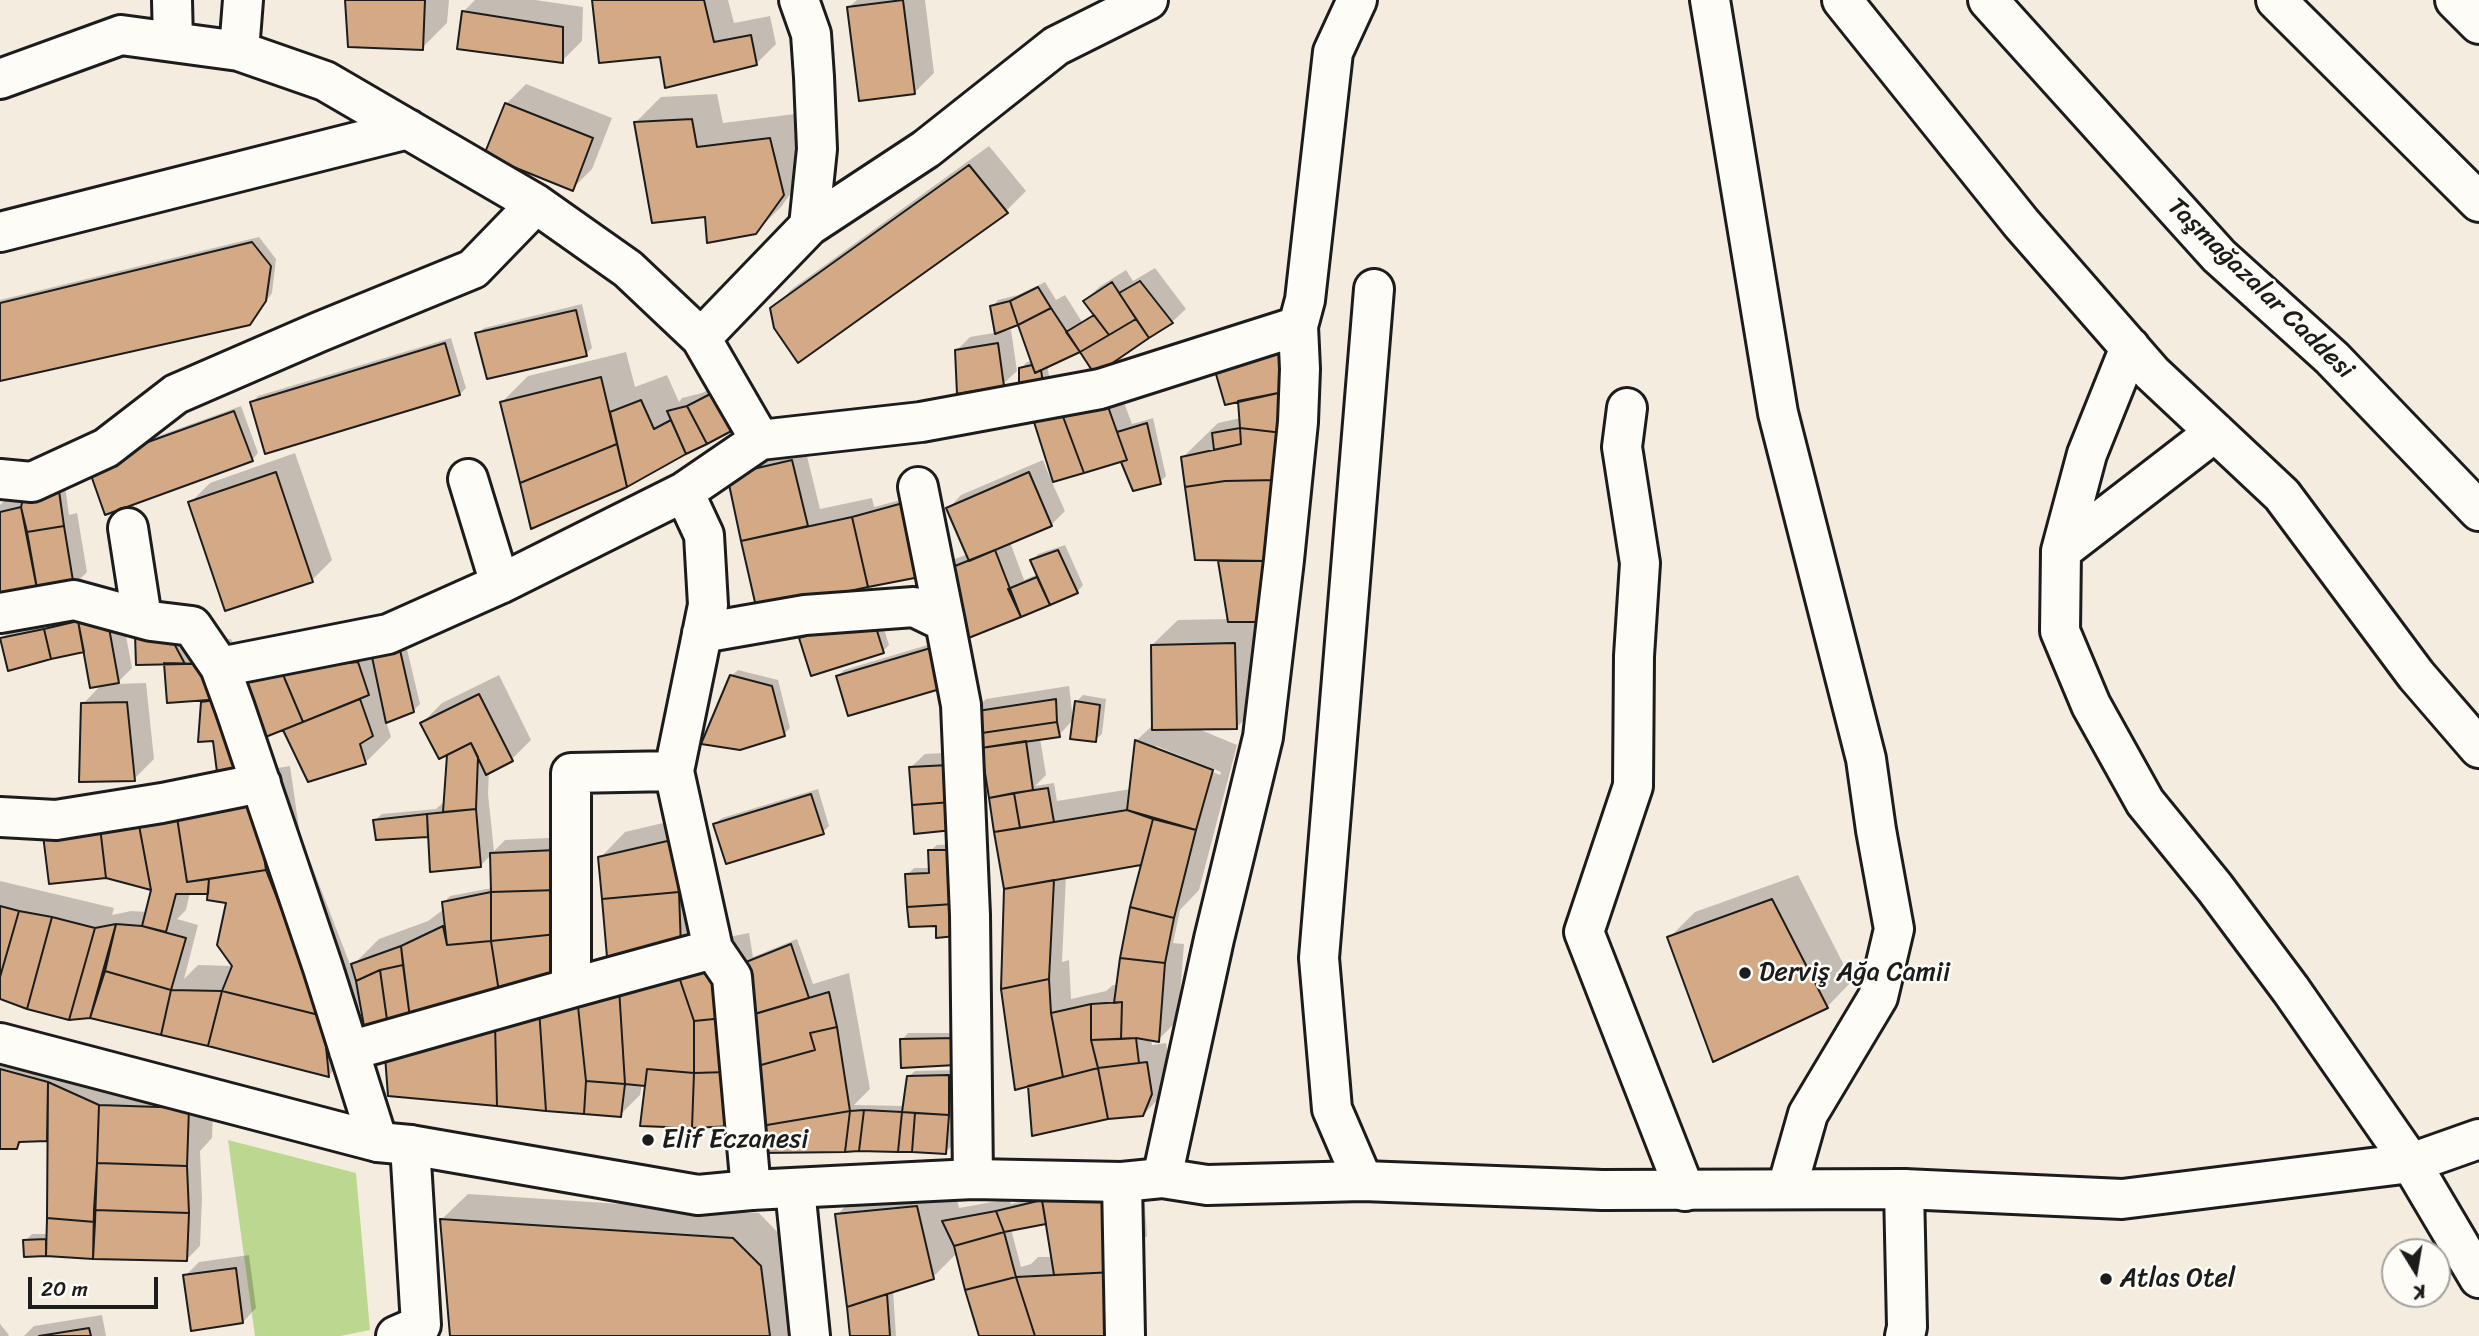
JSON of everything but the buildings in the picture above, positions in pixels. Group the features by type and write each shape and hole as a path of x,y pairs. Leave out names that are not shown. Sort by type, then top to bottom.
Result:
{"street":[{"path":"172,0 173,42"},
{"path":"239,51 243,0"},
{"path":"799,0 811,34 814,77 817,149 809,226"},
{"path":"701,338 809,226 926,149 1056,47 1148,0"},
{"path":"1161,1178 1214,939 1263,737 1298,422 1298,326 1305,300 1333,52 1357,0"},
{"path":"1710,0 1778,414 1866,759 1894,929 1878,997 1808,1114 1787,1188"},
{"path":"1842,0 2021,223 2152,373 2282,495 2416,675 2479,748"},
{"name":"Taşmağazalar Caddesi","path":"1988,0 2219,256 2332,358 2479,511"},
{"path":"2276,0 2479,202"},
{"path":"2455,0 2479,24"},
{"path":"0,79 121,35 239,51 325,81 536,204 628,269 701,338 760,440"},
{"path":"0,232 408,129"},
{"path":"0,480 32,482 106,448 176,394 473,269 536,204"},
{"path":"1363,1181 1332,1109 1319,958 1374,289"},
{"path":"220,667 388,634 500,584 684,492 760,440 921,422 1100,389 1298,326"},
{"path":"2130,347 2088,454 2061,551 2060,631 2091,705 2145,802 2215,888 2291,990 2411,1163 2479,1278"},
{"path":"1627,408 1622,447 1640,564 1634,656 1633,786 1584,932 1685,1191"},
{"path":"2061,551 2215,432"},
{"path":"468,479 500,584"},
{"path":"918,487 961,705 970,915 972,1179"},
{"path":"684,492 704,536 708,605 674,771 713,949 732,977 751,1190"},
{"path":"128,528 142,618"},
{"path":"0,613 74,600 142,618 191,626 220,667 349,1051 394,1144 413,1332"},
{"path":"702,634 805,615 914,607 945,622"},
{"path":"570,988 571,774 674,771"},
{"path":"0,817 56,820 261,783"},
{"path":"349,1051 713,949"},
{"path":"0,1043 394,1144 698,1195 972,1179 1122,1182 1161,1178 1207,1185 1363,1181 1602,1190 1904,1189 2122,1199 2411,1163 2479,1139"},
{"path":"1122,1182 1125,1336"},
{"path":"796,1189 810,1336"},
{"path":"1904,1189 1908,1327 1905,1336"}],"green space":[{"path":"228,1140 356,1173 370,1330 340,1336 255,1336"}],"place":[{"name":"Derviş Ağa Camii","path":"1745,973"},
{"name":"Elif Eczanesi","path":"648,1140"},
{"name":"Atlas Otel","path":"2106,1279"}]}
